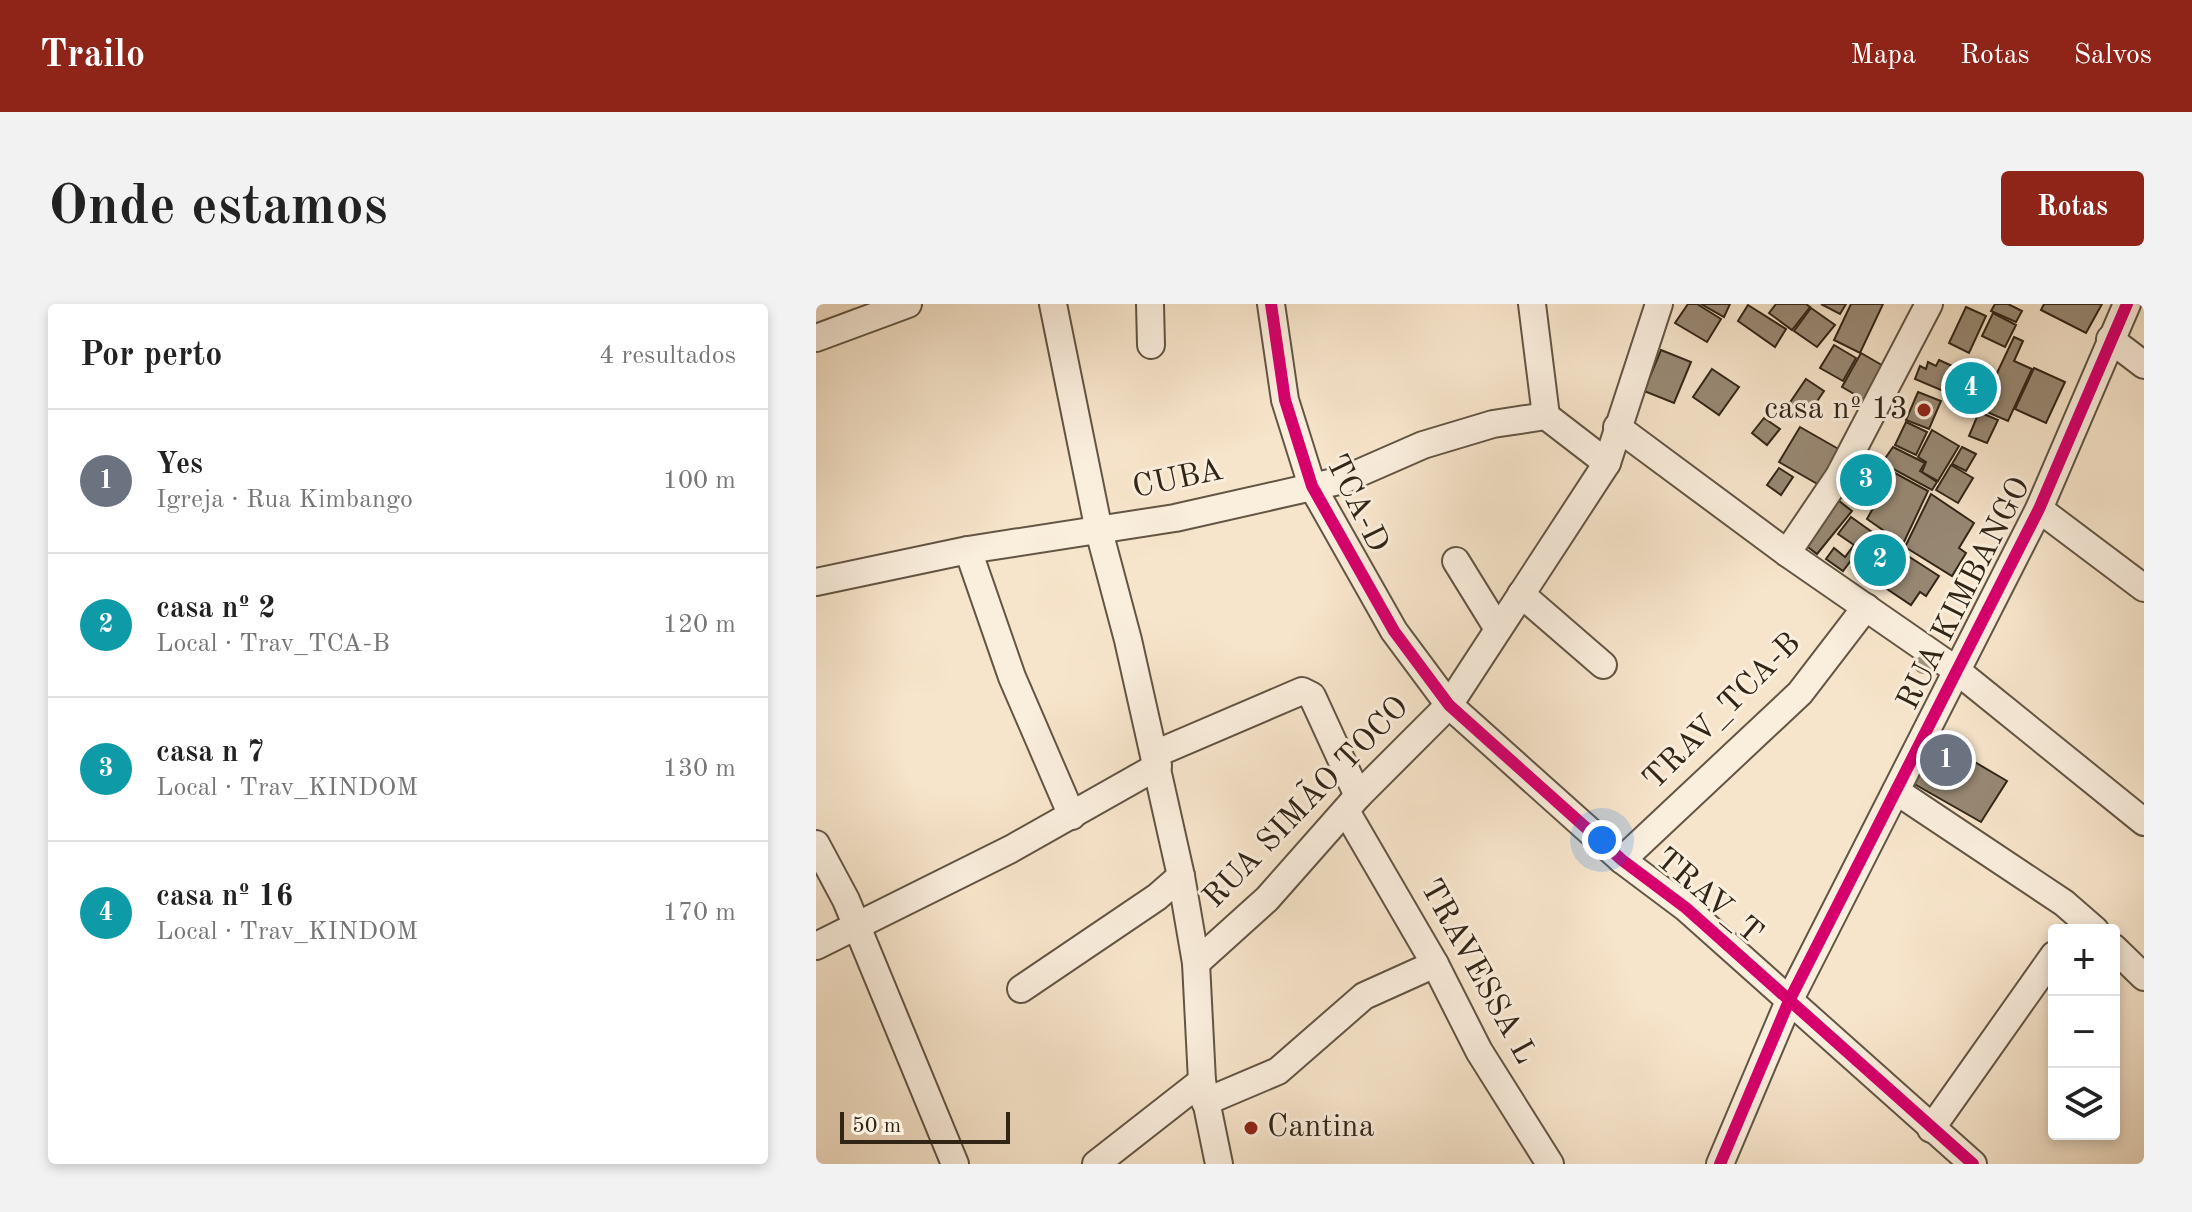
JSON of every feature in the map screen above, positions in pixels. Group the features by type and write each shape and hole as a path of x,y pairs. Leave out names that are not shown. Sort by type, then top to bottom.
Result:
{"street":[{"path":"816,338 908,304"},
{"path":"1053,304 1099,531 1156,760 1181,876 1196,963 1204,1091 1219,1164"},
{"path":"1150,304 1151,345"},
{"name":"TCA-D","path":"1271,304 1285,400 1312,486 1394,631 1449,705"},
{"path":"1532,304 1546,416 1607,463"},
{"name":"RUA SIMÃO TOCO","path":"1196,963 1267,899 1352,804 1449,705 1607,463 1659,304"},
{"path":"1787,553 1839,476 1929,304"},
{"name":"RUA KIMBANGO","path":"1721,1164 1789,1001 2039,509 2127,304"},
{"path":"2110,339 2144,365"},
{"name":"CUBA","path":"816,582 968,550 1099,531 1343,480 1423,445 1493,424 1546,416"},
{"path":"1617,427 1787,553 1956,670 2144,822"},
{"path":"2039,509 2144,588"},
{"path":"968,550 1012,677 1072,816"},
{"path":"1456,561 1498,629"},
{"path":"1521,594 1603,665"},
{"name":"TRAV_TCA-B","path":"1622,860 1800,693 1866,607"},
{"name":"TRAVESSA L","path":"816,946 1072,816 1156,760 1302,691 1312,696 1352,804 1479,1051 1550,1164"},
{"name":"TRAV_T","path":"1449,705 1622,860 1686,908 1973,1164"},
{"path":"1896,791 2080,924"},
{"path":"816,844 846,900 955,1164"},
{"path":"1021,989 1157,897 1181,876"},
{"path":"2120,954 2144,977"},
{"path":"1931,1129 2048,963"},
{"path":"1096,1164 1204,1091 1278,1071 1364,996 1435,964"}],"building":[{"path":"1688,304 1697,304 1721,319 1707,342 1675,323"},
{"path":"1701,304 1730,304 1724,317"},
{"path":"1776,304 1806,304 1810,307 1792,330 1769,313"},
{"path":"1821,304 1846,304 1840,314"},
{"path":"1851,304 1883,304 1860,353 1834,340"},
{"path":"1995,304 2008,304 2022,311 2016,322 1991,311"},
{"path":"2044,304 2102,304 2086,333 2041,310"},
{"path":"1748,305 1786,329 1775,347 1738,321"},
{"path":"1966,307 1986,316 1969,353 1949,343"},
{"path":"1811,308 1835,325 1817,347 1794,331"},
{"path":"1993,313 2016,325 2005,347 1982,336"},
{"path":"2014,337 2023,341 2014,361 2032,369 2008,421 1980,409"},
{"path":"1834,345 1856,358 1843,381 1820,368"},
{"path":"1661,350 1691,362 1674,403 1644,391"},
{"path":"1861,353 1887,368 1868,402 1842,387"},
{"path":"1939,360 1959,369 1948,393 1915,379 1920,366 1926,369 1928,362 1936,366"},
{"path":"1962,368 1993,381 1980,408 1950,394"},
{"path":"2034,368 2065,382 2046,423 2015,409"},
{"path":"1712,369 1739,387 1719,415 1693,397"},
{"path":"1806,379 1824,391 1807,416 1789,404"},
{"name":"casa nº 13","path":"1918,392 1941,401 1929,429 1906,420"},
{"path":"1979,412 1998,420 1987,443 1969,436"},
{"path":"1764,418 1780,429 1767,445 1752,433"},
{"path":"1906,422 1927,432 1916,455 1895,445"},
{"path":"1800,427 1842,451 1821,486 1779,462"},
{"path":"1932,430 1959,446 1938,481 1922,472 1926,462 1918,457"},
{"path":"1893,447 1925,463 1920,471 1937,482 1932,490 1882,463"},
{"path":"1962,447 1976,454 1966,471 1952,464"},
{"path":"1862,455 1889,469 1870,505 1843,491"},
{"path":"1951,465 1973,478 1958,503 1936,490"},
{"path":"1779,468 1793,477 1781,495 1767,485"},
{"path":"1893,472 1928,491 1903,544 1867,519"},
{"path":"1931,494 1974,523 1959,548 1966,553 1952,576 1905,547"},
{"path":"1834,497 1852,511 1817,554 1799,540"},
{"path":"1851,517 1872,532 1843,571 1826,559 1834,548 1845,557 1854,545 1838,534"},
{"path":"1874,535 1905,558 1885,584 1854,562"},
{"path":"1908,556 1939,576 1926,596 1920,592 1911,605 1887,589"},
{"path":"1934,738 2007,781 1981,822 1909,781"}],"cycle path":[{"path":"1271,304 1285,400 1312,486 1394,631 1449,705 1622,860 1686,908 1973,1164"},
{"path":"1720,1164 1789,1001 2039,509 2127,304"}],"place":[{"name":"casa nº 16","path":"1971,388"},
{"name":"casa nº 13","path":"1924,410"},
{"name":"casa n 7","path":"1866,480"},
{"name":"casa nº 2","path":"1880,560"},
{"name":"Yes","path":"1946,760"},
{"name":"Cantina","path":"1251,1128"}]}
